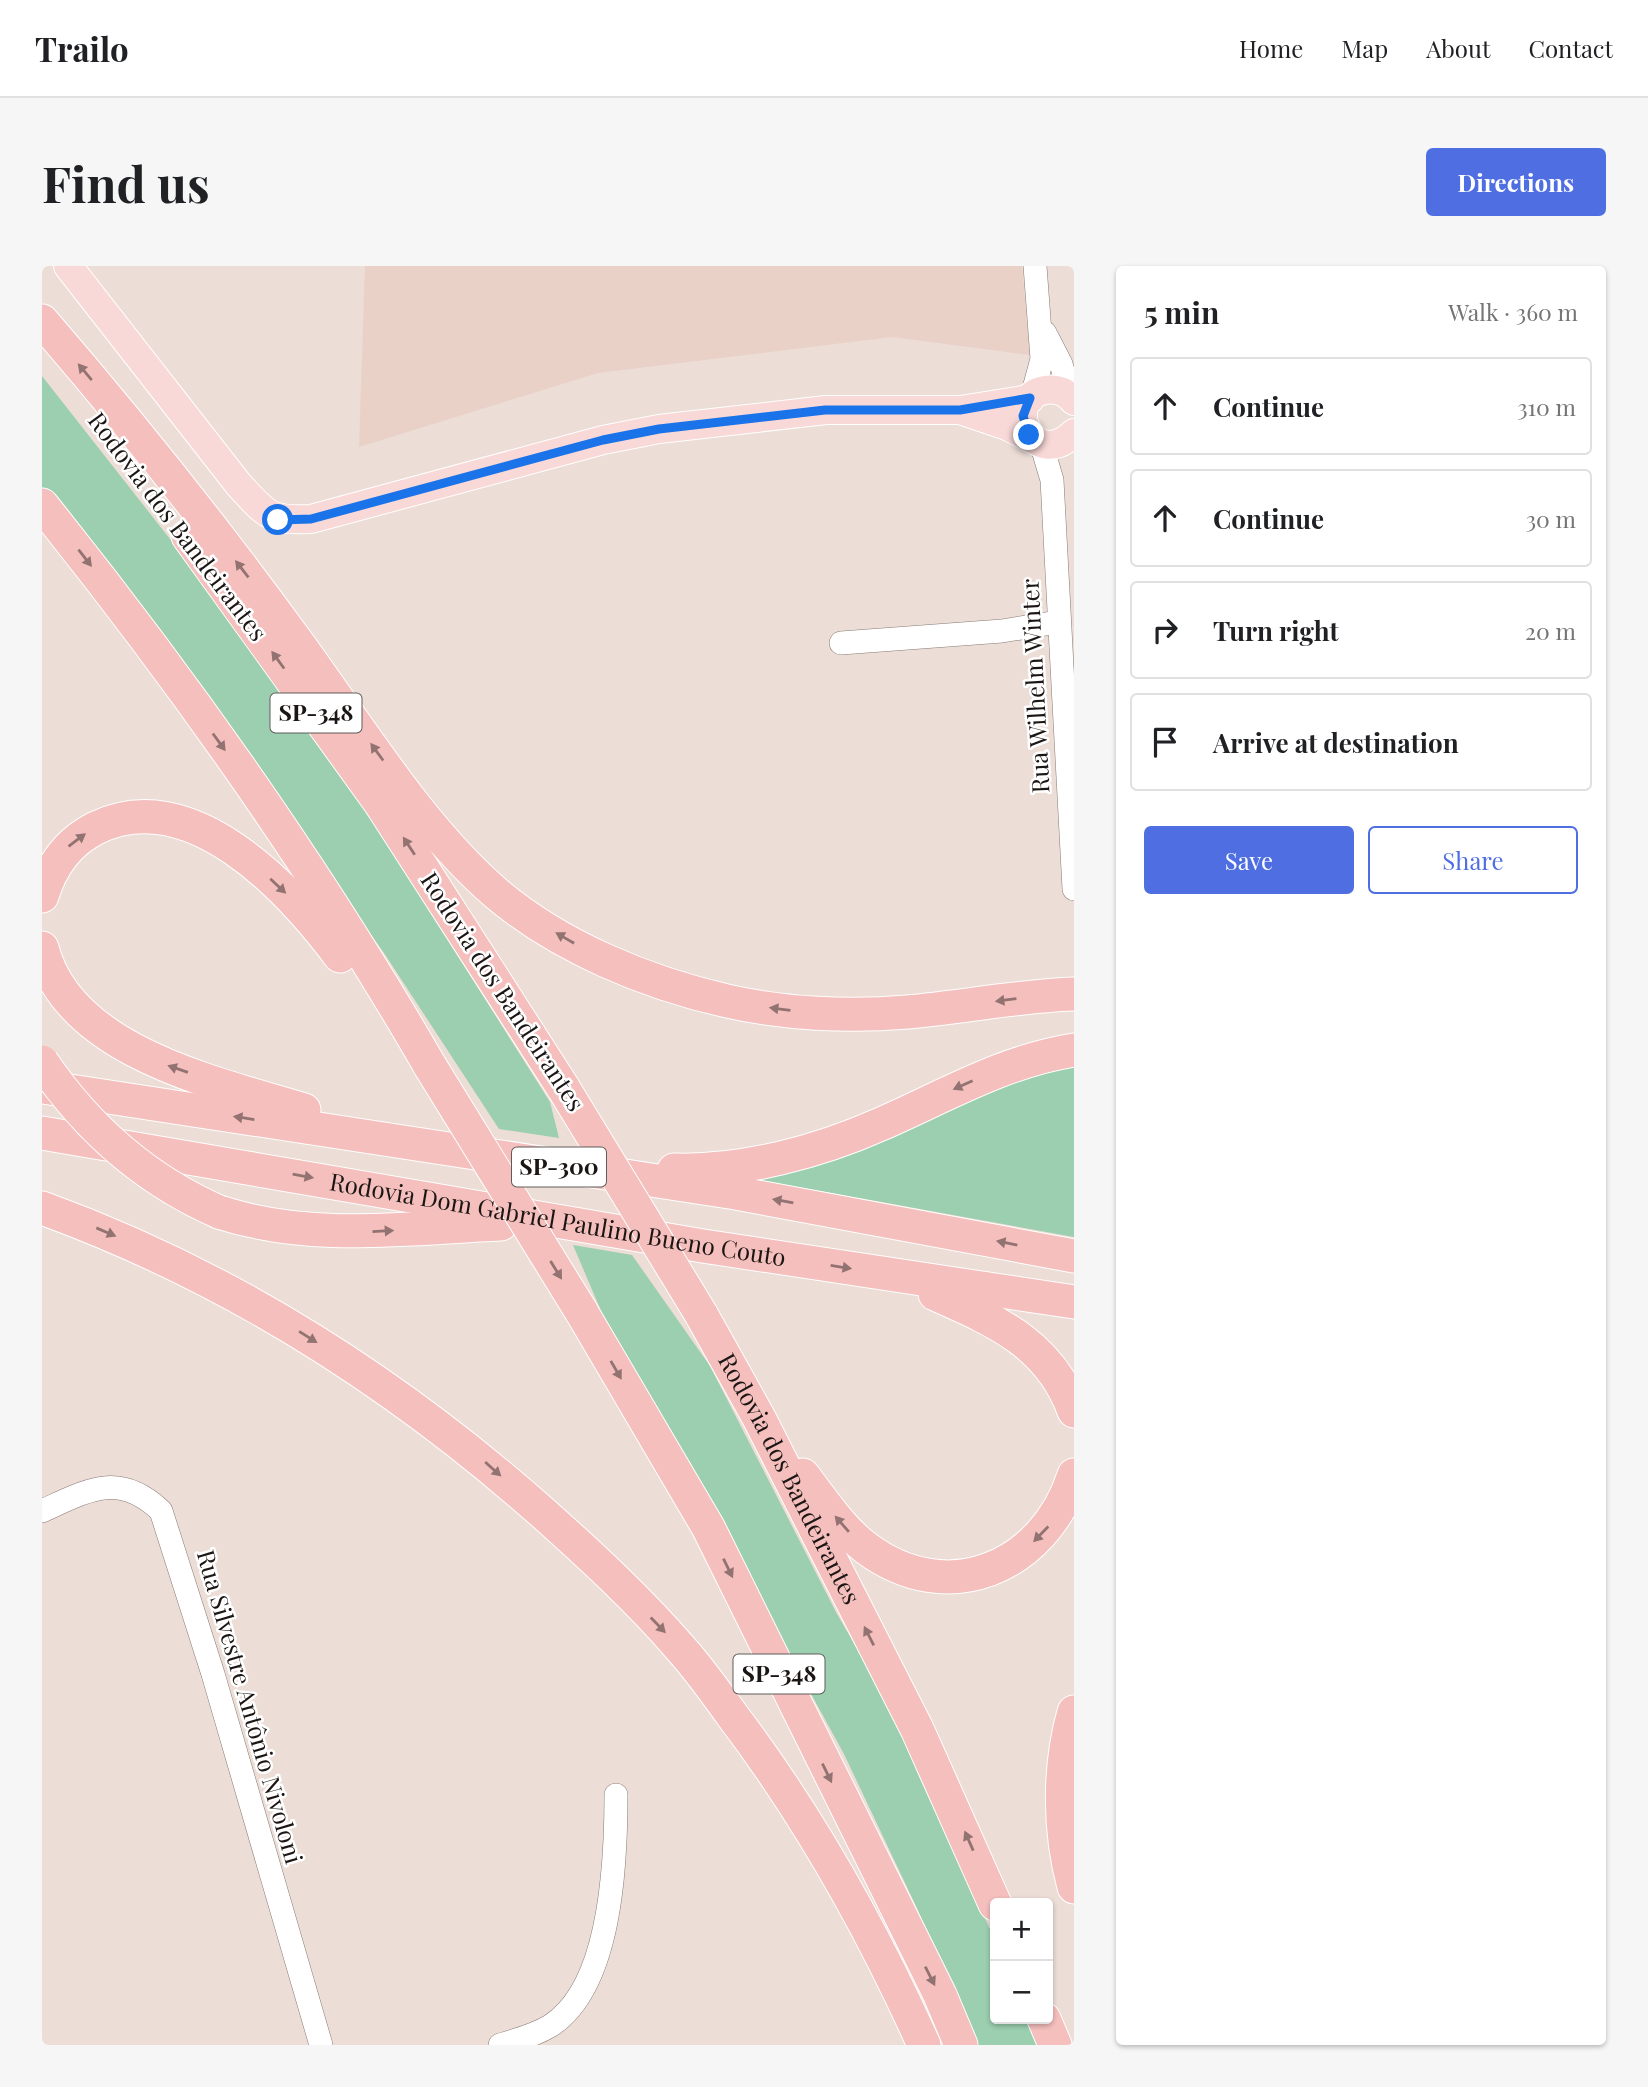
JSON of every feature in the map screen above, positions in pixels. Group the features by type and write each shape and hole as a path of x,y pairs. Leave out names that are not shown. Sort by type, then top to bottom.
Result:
{"highway":[{"path":"42,321 114,407 281,620 448,845 498,895 541,924 587,951 654,979 727,1001 786,1010 852,1014 904,1012 1074,994"},
{"name":"Rodovia dos Bandeirantes","path":"42,355 164,502 382,804 565,1089 701,1314 759,1418 917,1729 992,1898"},
{"name":"SP-348","path":"42,505 97,574 292,845 581,1311 708,1527 940,1995 961,2045"},
{"path":"42,897 60,857 70,844 107,823 138,816 168,819 204,831 239,852 317,925 362,986 423,1053"},
{"path":"42,948 52,976 77,1009 109,1036 159,1062 430,1148"},
{"path":"556,1167 686,1170 745,1164 844,1138 1016,1064 1074,1050"},
{"path":"42,1062 73,1105 124,1154 171,1189 219,1212 260,1225 315,1231 566,1222"},
{"name":"Rodovia Dom Gabriel Paulino Bueno Couto","path":"42,1086 430,1148 736,1193 1074,1256"},
{"name":"Rodovia Dom Gabriel Paulino Bueno Couto","path":"42,1133 897,1277 1074,1302"},
{"path":"42,1208 105,1231 245,1298 356,1366 475,1453 590,1555 683,1650 757,1749 823,1846 856,1904 924,2045"},
{"path":"897,1277 983,1315 1024,1340 1061,1379 1074,1411"},
{"path":"759,1418 845,1528 865,1547 905,1569 937,1576 975,1574 992,1569 1022,1552 1054,1522 1074,1475"},
{"path":"1074,1712 1063,1776 1067,1862 1074,1887"},
{"path":"1046,2024 1055,2045"}],"main road":[{"path":"68,266 239,485 260,508 278,520 311,519 603,440 659,429 825,410 960,410 1031,397 1052,389 1072,399"},
{"path":"1031,397 1023,416 1029,435 1059,440"},
{"path":"960,410 1059,440"}],"street":[{"path":"1031,397 1042,359 1035,266"},
{"path":"1040,324 1061,364 1072,399"},
{"name":"Rua Wilhelm Winter","path":"1059,440 1052,480 1074,889"},
{"path":"841,643 1002,631 1058,622"},
{"name":"Rua Silvestre Antônio Nivoloni","path":"42,1511 91,1489 120,1486 148,1499 161,1511 209,1662 321,2045"},
{"path":"500,2045 551,2025 568,2010 591,1973 617,1852 616,1795"}],"shaded area":[{"path":"365,266 1022,266 1030,355 892,337 598,373 359,447"}],"green space":[{"path":"42,376 243,632 356,795 550,1102 559,1138 499,1129 384,953 153,632 42,488"},
{"path":"1074,1052 1074,1237 710,1171"},
{"path":"573,1245 632,1255 710,1366 837,1614 872,1674 990,1929 990,2024 1032,2024 1041,2045 977,2045 915,1904 844,1754 602,1313"}],"route":[{"path":"278,520 311,519 603,440 713,422 825,410 960,410 994,402 1030,398 1023,416 1029,435"}]}
